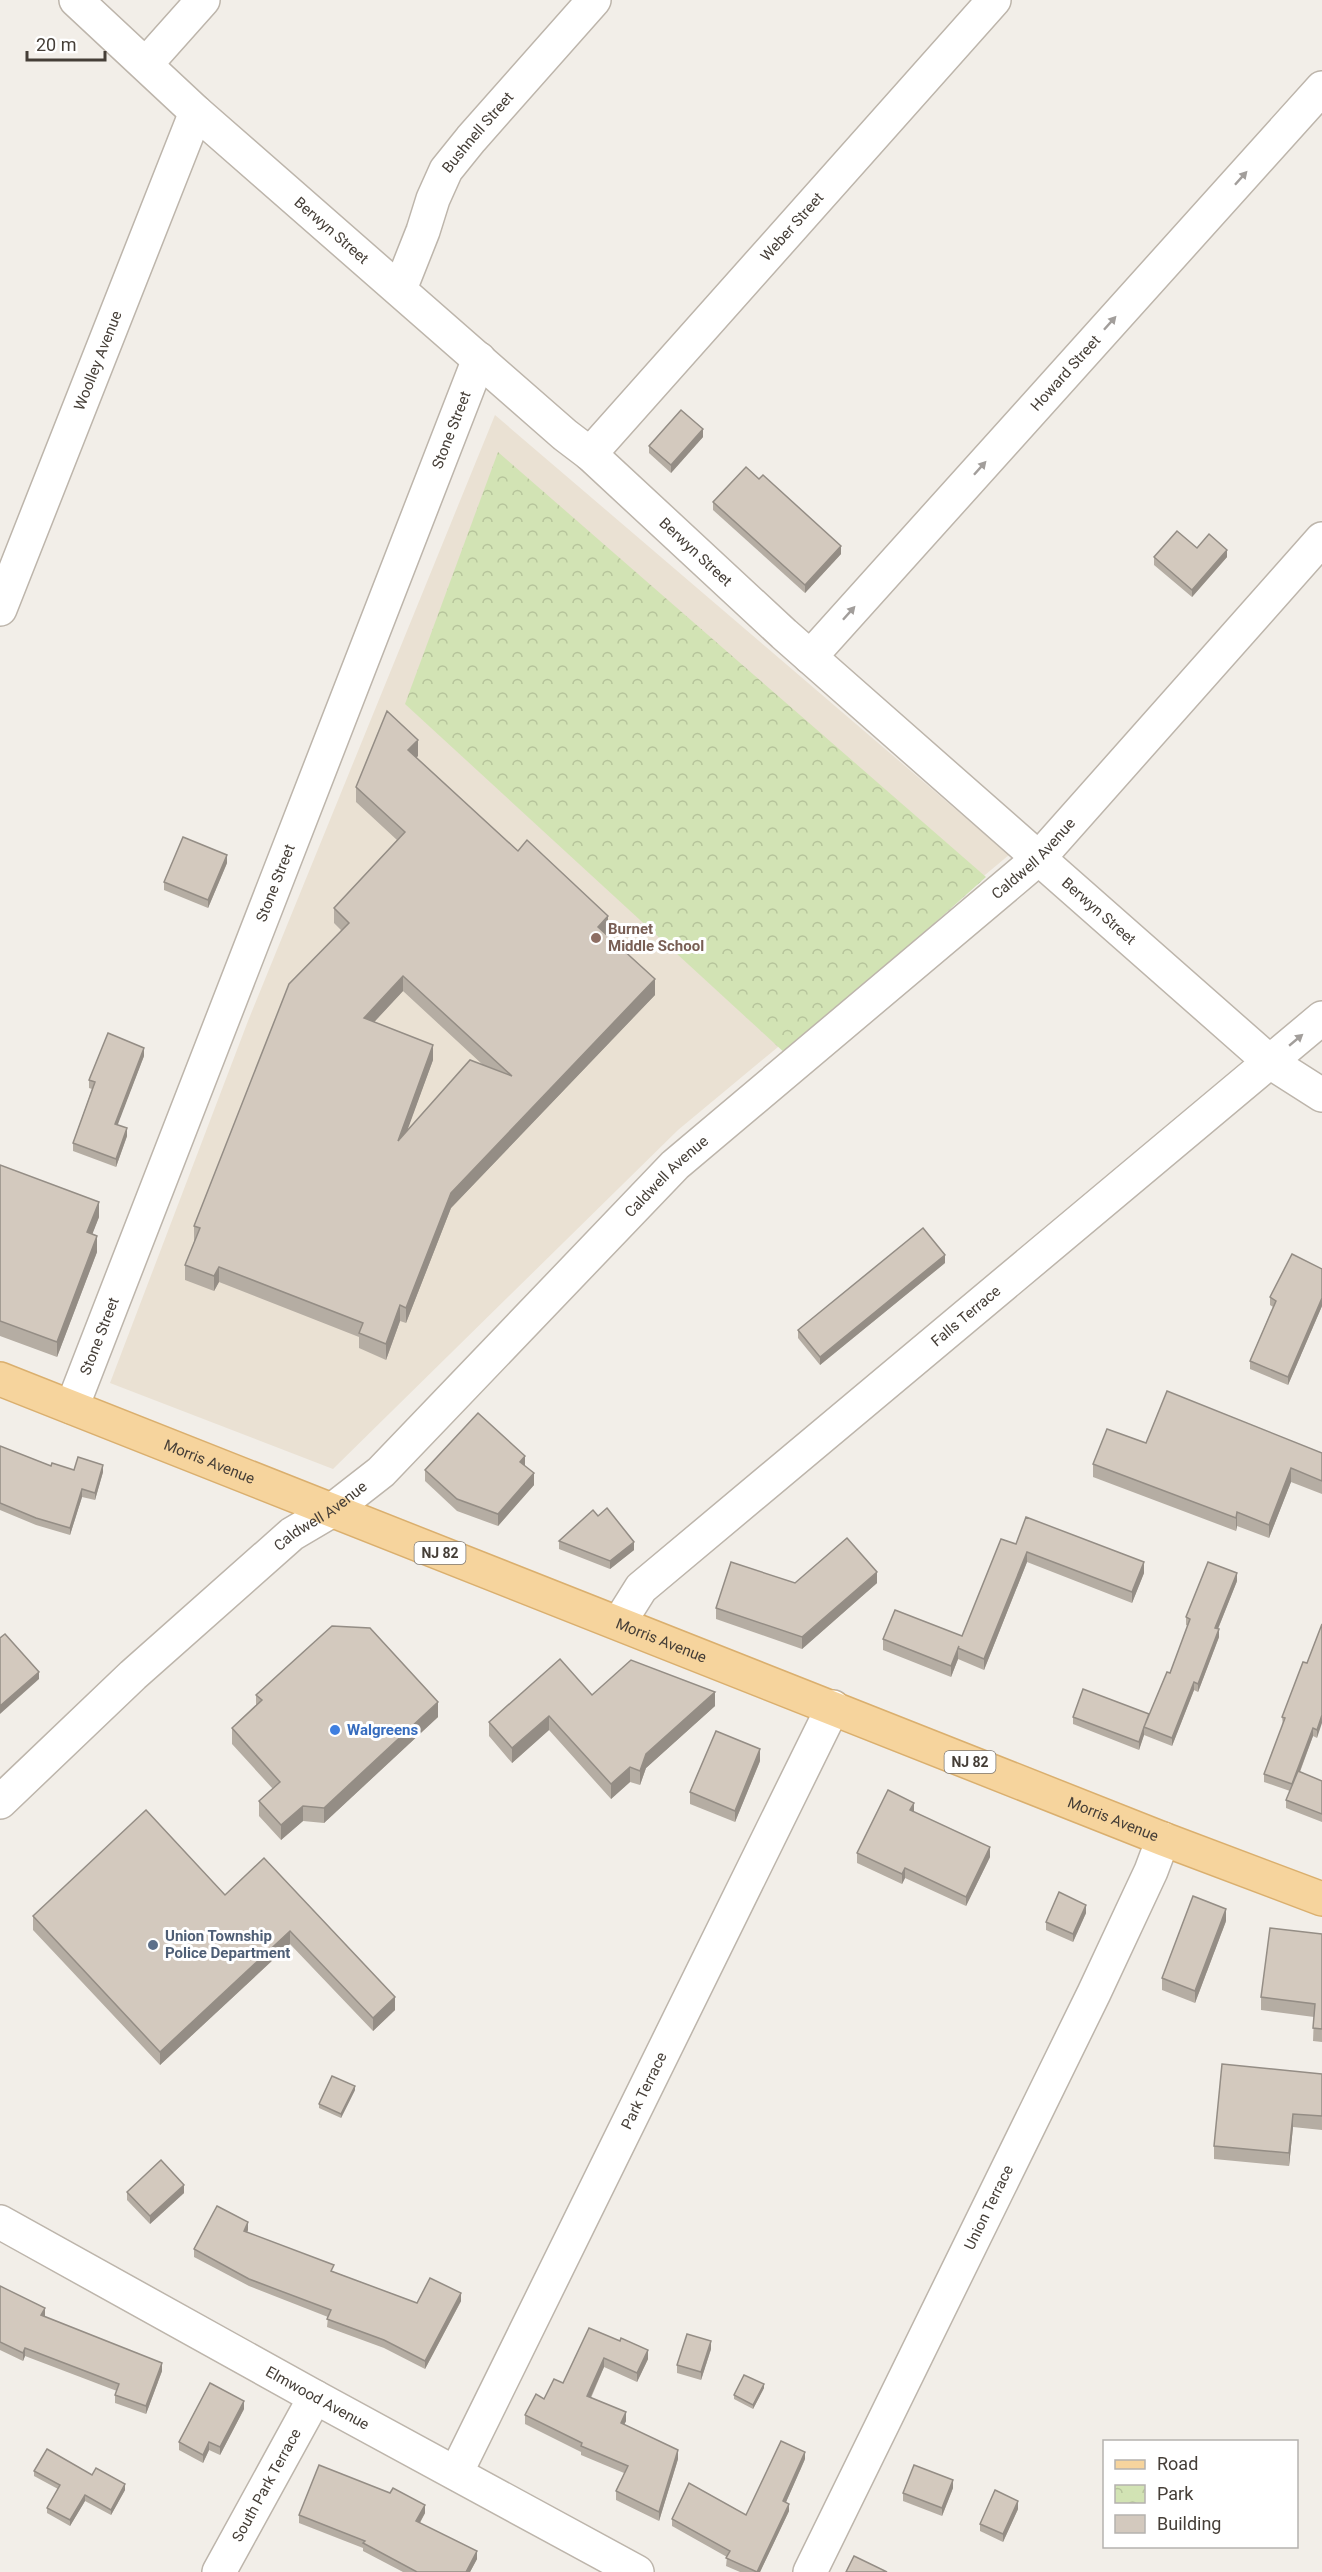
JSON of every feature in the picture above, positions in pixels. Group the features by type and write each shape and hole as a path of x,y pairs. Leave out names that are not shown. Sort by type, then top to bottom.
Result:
{"main road":[{"name":"Morris Avenue","path":"0,1379 1163,1839 1322,1899"}],"street":[{"name":"Berwyn Street","path":"76,0 196,112 565,435 590,454 810,657 1038,859 1270,1062 1322,1095"},
{"path":"146,64 202,0"},
{"name":"Bushnell Street","path":"400,289 446,170 594,0"},
{"name":"Weber Street","path":"590,454 994,0"},
{"name":"Howard Street","path":"810,657 1322,88"},
{"name":"Woolley Avenue","path":"0,609 196,112"},
{"name":"Stone Street","path":"72,1407 479,359"},
{"name":"Caldwell Avenue","path":"0,1802 133,1676 292,1534 331,1511 381,1472 675,1165 1038,859 1322,539"},
{"name":"Falls Terrace","path":"619,1623 641,1588 1322,1018"},
{"name":"Park Terrace","path":"456,2473 832,1707"},
{"name":"Union Terrace","path":"810,2572 1094,1993 1151,1871 1163,1839"},
{"name":"Elmwood Avenue","path":"0,2222 456,2473 586,2559 637,2572"},
{"name":"South Park Terrace","path":"219,2572 315,2397"}],"shaded area":[{"name":"Burnet Middle School","path":"495,415 1009,855 678,1130 333,1469 110,1383 248,1021"}],"green space":[{"path":"498,452 986,877 787,1055 405,704"}],"building":[{"path":"681,410 703,429 671,465 649,446"},
{"path":"746,467 759,479 763,475 841,546 805,585 713,502"},
{"path":"1177,531 1197,548 1209,534 1227,550 1192,590 1154,557"},
{"path":"387,711 418,740 408,750 518,851 527,840 608,916 598,927 655,979 451,1193 406,1308 400,1305 386,1344 359,1333 363,1323 219,1267 214,1276 185,1265 200,1228 194,1226 289,984 349,923 334,908 405,832 356,787","holes":["403,976 512,1076 470,1060 398,1141 433,1045 364,1018"]},
{"path":"183,837 227,855 208,900 164,882"},
{"path":"108,1033 144,1048 115,1124 127,1128 116,1159 73,1143 95,1082 89,1080"},
{"path":"0,1165 99,1202 87,1232 97,1236 57,1342 0,1321"},
{"path":"923,1228 945,1255 820,1357 798,1330"},
{"path":"1292,1254 1322,1269 1322,1298 1288,1377 1250,1361 1276,1301 1270,1297"},
{"path":"1167,1391 1322,1453 1322,1481 1291,1468 1269,1525 1237,1512 1236,1518 1093,1464 1107,1429 1146,1443"},
{"path":"478,1413 525,1456 520,1462 534,1473 498,1514 457,1499 425,1470"},
{"path":"0,1446 51,1466 52,1463 74,1470 78,1457 103,1465 95,1493 82,1489 70,1528 36,1518 0,1503"},
{"path":"607,1508 634,1542 610,1561 559,1541 593,1510 598,1516"},
{"path":"1026,1517 1144,1562 1132,1592 1027,1552 984,1659 958,1648 951,1666 883,1639 895,1610 962,1636 1001,1539 1016,1544"},
{"path":"847,1538 877,1572 802,1637 716,1608 731,1562 795,1583"},
{"path":"1208,1562 1237,1573 1215,1628 1219,1629 1198,1684 1194,1682 1172,1738 1144,1727 1167,1672 1170,1673 1190,1619 1186,1617"},
{"path":"1322,1624 1322,1715 1317,1730 1313,1728 1292,1784 1264,1774 1303,1662 1307,1663"},
{"name":"Walgreens","path":"332,1626 370,1628 438,1702 324,1808 303,1806 281,1825 259,1801 280,1782 232,1728 262,1700 256,1695"},
{"path":"5,1634 39,1672 0,1706 0,1638"},
{"path":"560,1659 592,1695 631,1660 715,1692 646,1754 640,1771 630,1767 611,1784 549,1716 512,1748 489,1722"},
{"path":"1083,1689 1149,1714 1139,1742 1073,1717"},
{"path":"716,1731 760,1749 735,1811 690,1792"},
{"path":"1298,1771 1322,1781 1322,1814 1286,1800"},
{"path":"888,1790 914,1803 910,1810 990,1847 966,1897 905,1868 902,1874 857,1853"},
{"name":"Union Township Police Department","path":"146,1810 225,1895 264,1858 395,1997 373,2018 290,1931 160,2052 33,1916"},
{"path":"1059,1892 1086,1905 1073,1934 1046,1922"},
{"path":"1193,1896 1226,1909 1195,1991 1162,1978"},
{"path":"1270,1928 1322,1934 1322,2029 1313,2028 1315,2004 1261,1997"},
{"path":"1222,2064 1322,2074 1322,2116 1293,2114 1289,2153 1214,2146"},
{"path":"332,2076 355,2086 341,2114 319,2104"},
{"path":"161,2160 184,2185 150,2216 127,2192"},
{"path":"217,2206 248,2222 244,2231 334,2265 331,2271 417,2303 430,2278 461,2293 425,2361 384,2340 327,2319 331,2310 249,2279 194,2249"},
{"path":"0,2286 45,2308 41,2315 162,2363 146,2406 115,2395 119,2384 25,2348 23,2353 0,2342"},
{"path":"589,2328 620,2341 621,2338 648,2350 637,2373 604,2358 587,2396 626,2412 621,2423 678,2450 659,2512 616,2491 628,2466 581,2446 582,2443 525,2415 536,2394 544,2399 554,2379 563,2383"},
{"path":"687,2334 711,2341 701,2372 677,2365"},
{"path":"744,2375 764,2384 753,2405 734,2395"},
{"path":"210,2383 244,2401 220,2447 209,2442 203,2455 179,2442"},
{"path":"781,2441 805,2452 783,2501 789,2504 757,2572 726,2558 730,2551 672,2519 689,2483 746,2515"},
{"path":"47,2449 92,2475 96,2468 125,2484 111,2510 85,2495 70,2520 47,2508 60,2485 34,2471"},
{"path":"319,2465 390,2493 393,2488 425,2505 416,2521 477,2551 466,2572 417,2572 363,2543 365,2541 299,2515"},
{"path":"914,2465 953,2480 942,2508 903,2493"},
{"path":"995,2490 1018,2501 1003,2534 980,2524"},
{"path":"854,2556 887,2572 846,2572"}],"place":[{"name":"Burnet Middle School","path":"596,938"},
{"name":"Walgreens","path":"335,1730"},
{"name":"Union Township Police Department","path":"153,1945"}]}
